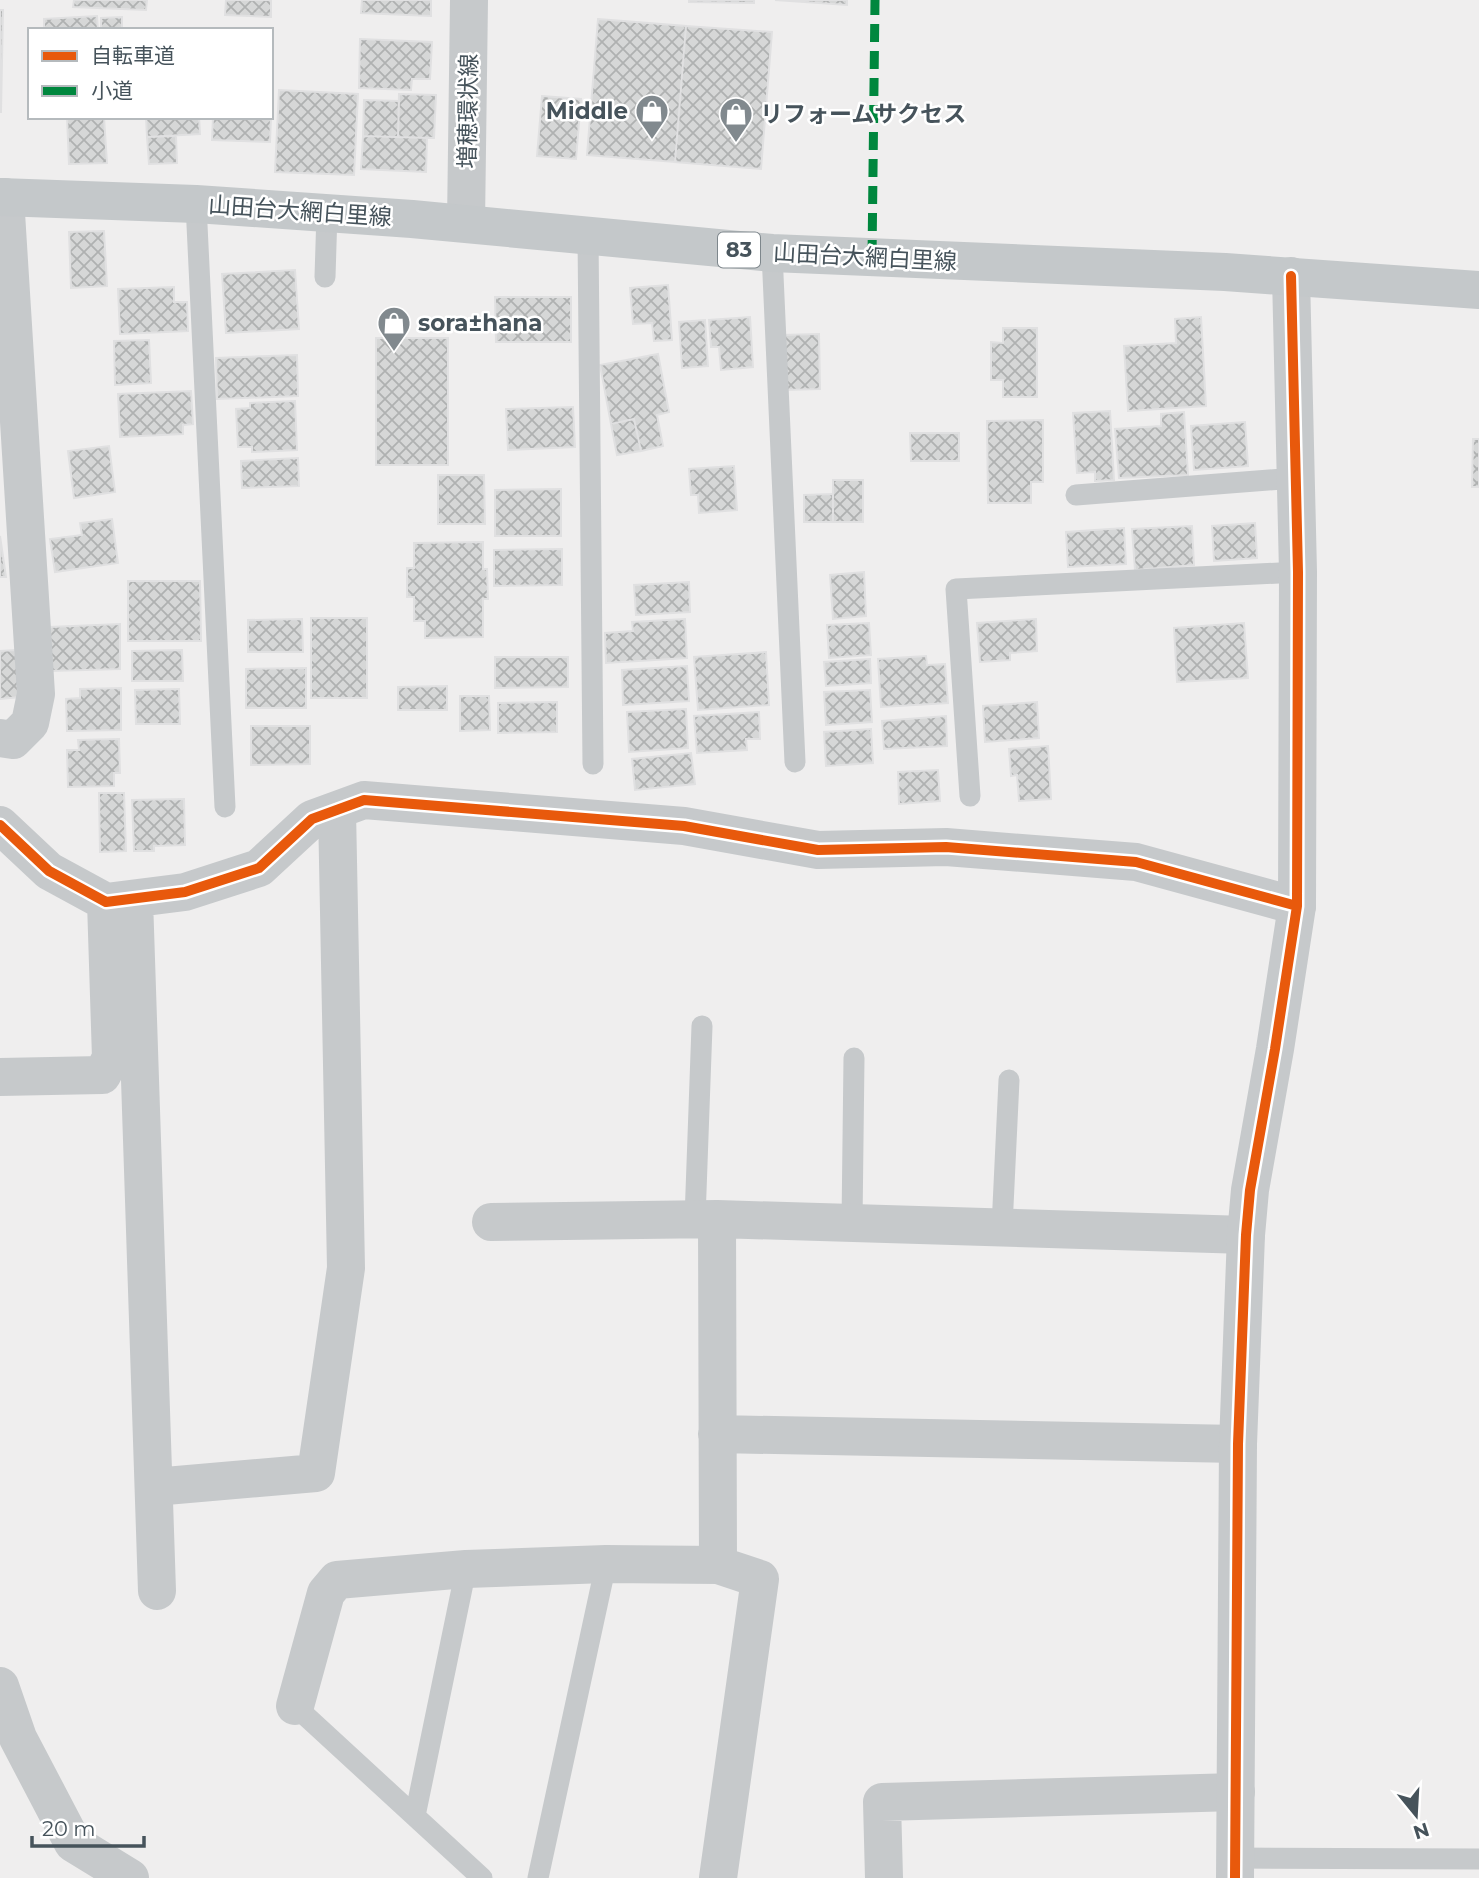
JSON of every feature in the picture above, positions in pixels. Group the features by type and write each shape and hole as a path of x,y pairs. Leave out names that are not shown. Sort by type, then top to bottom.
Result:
{"main road":[{"name":"山田台大網白里線","path":"2,197 196,204 466,223 772,253 1291,276 1479,290"}],"street":[{"name":"増穂環状線","path":"466,223 469,0"},
{"path":"0,738 13,740 30,723 36,694 6,315 2,197"},
{"path":"1235,1868 1238,1444 1245,1235 1297,906 1298,572 1291,276"},
{"path":"0,825 49,871 120,901 185,892 259,868 312,819 364,800 684,826 818,850 946,847 1136,862 1297,906"},
{"path":"154,1487 316,1473 346,1268 337,810"},
{"path":"0,1077 102,1075 111,1058 120,901"},
{"path":"120,901 154,1487 157,1591"},
{"path":"491,1222 706,1219 1245,1235"},
{"path":"706,1219 717,1434 718,1565"},
{"path":"717,1434 1238,1444"},
{"path":"295,1706 326,1593 337,1580 466,1569 606,1564 718,1565 760,1579 718,1878"},
{"path":"0,1686 18,1738 82,1864 130,1878"},
{"path":"884,1878 882,1802 1236,1792"}],"lane":[{"path":"196,204 225,807"},
{"path":"326,277 327,213"},
{"path":"588,235 593,764"},
{"path":"772,253 795,762"},
{"path":"1076,495 1295,478"},
{"path":"970,796 956,589 1298,572"},
{"path":"702,1026 706,1219"},
{"path":"852,1223 854,1058"},
{"path":"1002,1227 1009,1080"},
{"path":"538,1878 606,1564"},
{"path":"415,1816 466,1569"},
{"path":"295,1706 482,1878"},
{"path":"1235,1868 1479,1859"}],"building":[{"path":"74,0 147,0 146,10 73,7"},
{"path":"226,0 271,0 271,17 225,15"},
{"path":"362,0 431,0 431,16 361,13"},
{"path":"754,0 754,3 689,2"},
{"path":"775,0 847,0 847,5"},
{"path":"0,10 3,10 1,112 0,112"},
{"path":"97,16 98,28 44,28 44,19"},
{"path":"122,17 122,28 101,28 101,18"},
{"path":"598,19 686,26 675,162 587,155"},
{"path":"686,26 772,32 761,169 675,162"},
{"path":"360,39 432,42 430,79 412,79 411,90 359,88"},
{"path":"279,90 358,94 354,175 275,172"},
{"path":"399,94 436,95 434,138 398,137"},
{"path":"542,96 581,99 576,159 537,156"},
{"path":"364,100 399,101 398,137 363,136"},
{"path":"67,119 104,119 107,163 69,164"},
{"path":"146,119 199,119 200,134 147,137"},
{"path":"213,119 271,119 270,142 212,140"},
{"path":"176,136 177,163 149,164 147,137"},
{"path":"363,136 427,138 426,172 361,169"},
{"path":"104,231 107,286 71,288 69,232"},
{"path":"295,270 299,329 226,333 222,274"},
{"path":"668,285 672,340 654,341 652,323 633,324 630,288"},
{"path":"174,287 174,302 187,302 188,331 120,334 118,289"},
{"path":"495,297 571,297 571,342 496,342"},
{"path":"750,317 753,367 721,370 719,347 711,347 709,320"},
{"path":"1201,317 1206,406 1128,411 1124,346 1176,343 1175,319"},
{"path":"705,320 708,366 682,368 679,322"},
{"path":"1003,328 1037,328 1037,397 1003,397 1003,380 991,380 991,342 1003,343"},
{"path":"819,334 820,389 784,390 782,335"},
{"path":"376,338 448,338 448,465 376,465"},
{"path":"149,340 151,383 115,385 114,341"},
{"path":"658,354 669,412 657,415 663,446 641,451 634,419 611,424 600,365"},
{"path":"297,355 298,396 217,399 216,358"},
{"path":"191,391 193,424 183,425 183,434 120,437 118,394"},
{"path":"295,401 297,450 252,452 252,447 238,447 236,409 250,408 250,403"},
{"path":"573,407 575,447 508,450 506,409"},
{"path":"1110,411 1114,480 1095,481 1095,472 1077,473 1073,413"},
{"path":"1184,412 1188,475 1119,478 1115,429 1161,426 1161,414"},
{"path":"634,419 641,451 617,455 611,424"},
{"path":"1043,420 1043,482 1031,482 1031,503 988,503 987,421"},
{"path":"1245,422 1248,466 1194,470 1191,426"},
{"path":"910,433 959,433 959,461 911,461"},
{"path":"1473,439 1479,439 1479,487 1472,487"},
{"path":"109,446 115,492 74,498 68,451"},
{"path":"298,458 299,486 242,488 241,461"},
{"path":"734,466 737,510 699,513 698,495 691,495 689,469"},
{"path":"438,475 484,475 485,524 438,524"},
{"path":"833,480 863,480 863,522 833,522"},
{"path":"561,489 561,536 495,536 495,490"},
{"path":"833,494 833,522 804,522 804,495"},
{"path":"112,519 118,563 55,572 50,539 82,535 80,523"},
{"path":"1255,523 1257,558 1214,561 1212,526"},
{"path":"1192,526 1194,565 1135,570 1132,529"},
{"path":"1124,528 1126,564 1068,567 1066,532"},
{"path":"0,536 6,577 0,577"},
{"path":"483,542 483,569 487,569 488,599 483,599 483,637 425,638 425,621 414,621 414,597 407,597 407,568 414,568 414,543"},
{"path":"562,549 562,585 494,586 494,550"},
{"path":"864,572 866,616 833,619 830,575"},
{"path":"128,581 200,581 201,641 128,641"},
{"path":"689,582 690,612 636,615 634,585"},
{"path":"311,618 367,618 367,698 311,698"},
{"path":"302,619 303,652 248,652 248,620"},
{"path":"685,619 687,658 606,663 605,633 633,631 632,622"},
{"path":"1036,619 1037,651 1010,653 1010,660 980,662 977,623"},
{"path":"869,623 871,655 829,658 827,625"},
{"path":"1244,623 1248,678 1177,682 1174,628"},
{"path":"120,624 120,669 51,671 50,627"},
{"path":"15,650 20,697 0,699 0,651"},
{"path":"182,650 183,681 132,681 132,651"},
{"path":"766,652 769,705 698,710 694,657"},
{"path":"926,656 927,665 945,664 948,703 881,707 878,659"},
{"path":"495,657 568,657 568,687 495,688"},
{"path":"870,659 871,683 826,686 824,662"},
{"path":"687,666 689,701 623,705 622,670"},
{"path":"306,668 306,708 246,708 246,669"},
{"path":"447,686 447,710 398,710 398,687"},
{"path":"121,688 121,730 67,731 66,699 80,698 80,689"},
{"path":"179,689 180,724 136,724 135,690"},
{"path":"870,690 872,722 826,725 824,692"},
{"path":"460,696 489,696 490,730 460,731"},
{"path":"557,702 557,732 498,733 498,703"},
{"path":"1037,702 1039,738 985,742 983,706"},
{"path":"686,709 688,748 629,752 627,712"},
{"path":"759,712 760,739 746,739 747,750 697,753 694,716"},
{"path":"946,716 947,746 884,749 882,721"},
{"path":"251,726 310,726 310,764 251,765"},
{"path":"871,729 873,763 826,766 824,732"},
{"path":"119,739 120,773 114,773 114,786 68,787 67,750 79,750 78,740"},
{"path":"1048,746 1051,799 1019,801 1017,775 1011,776 1009,749"},
{"path":"691,753 695,784 635,790 632,759"},
{"path":"938,770 940,801 899,804 898,772"},
{"path":"99,793 124,793 126,851 100,852"},
{"path":"184,799 185,845 154,846 154,851 134,851 132,800"}],"marked path":[{"path":"872,258 875,0"}],"cycle path":[{"path":"1235,1878 1238,1444 1246,1235 1250,1190 1297,906 1298,572 1291,276"},
{"path":"0,825 49,871 106,902 185,892 259,868 312,819 364,800 684,826 818,850 946,847 1136,862 1297,906"}],"place":[{"name":"Middle","path":"652,141"},
{"name":"リフォームサクセス","path":"736,144"},
{"name":"sora±hana","path":"394,353"}]}
